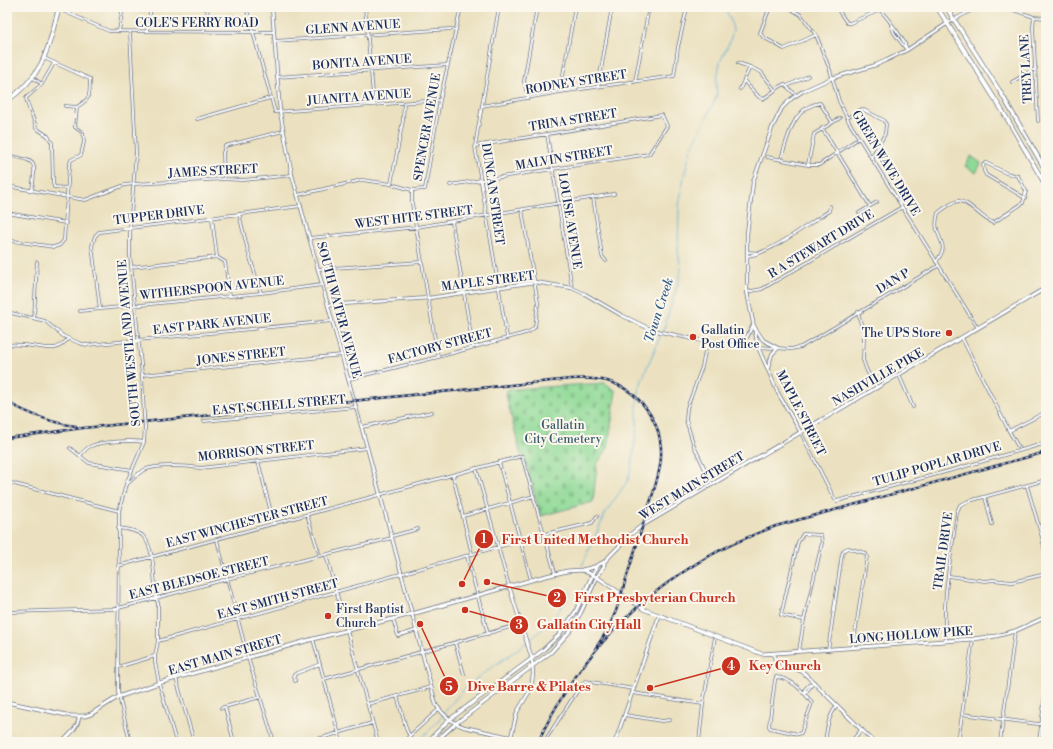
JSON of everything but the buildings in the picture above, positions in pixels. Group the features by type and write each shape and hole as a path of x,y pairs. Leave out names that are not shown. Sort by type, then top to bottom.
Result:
{"highway":[{"path":"937,7 1005,114 1046,186"},
{"path":"946,7 1001,93 1046,171"},
{"path":"7,101 33,78 44,58 59,8"},
{"path":"1045,289 1046,295"}],"main road":[{"name":"NASHVILLE PIKE","path":"801,433 1045,289"},
{"name":"WEST MAIN STREET","path":"435,742 455,724 551,652 573,627 597,577 604,566 604,562 634,531 801,433"},
{"path":"412,614 555,573 594,567 599,563 604,562"},
{"path":"427,742 449,720 532,659 559,635 576,611 599,563"},
{"name":"LONG HOLLOW PIKE","path":"582,570 593,574 638,607 758,653 774,654 973,639 996,636 1015,631 1046,618"},
{"name":"EAST MAIN STREET","path":"79,717 91,714 118,697 159,683 313,639 412,614"},
{"path":"567,624 573,627"},
{"path":"774,654 775,659 778,661 799,670 874,742"},
{"path":"7,702 79,717"}],"street":[{"name":"COLE'S FERRY ROAD","path":"54,7 109,31 274,32"},
{"path":"119,31 123,7"},
{"path":"147,31 151,7"},
{"path":"199,7 208,9 204,31"},
{"path":"246,7 270,98 275,112 280,112"},
{"name":"SOUTH WATER AVENUE","path":"272,7 280,112 292,175 392,537 436,705 440,710"},
{"path":"366,7 374,105"},
{"name":"SPENCER AVENUE","path":"438,357 412,203 412,190 423,189 426,187 440,100 461,7"},
{"name":"DUNCAN STREET","path":"499,7 475,146 482,180 486,216 507,337"},
{"path":"528,99 524,81 537,7"},
{"path":"560,92 575,7"},
{"path":"598,88 612,7"},
{"path":"635,82 649,7"},
{"name":"RODNEY STREET","path":"482,106 528,99 560,92 598,88 674,76 678,47 686,12 683,7"},
{"path":"770,7 760,33 763,37 784,49 816,35"},
{"name":"GREEN WAVE DRIVE","path":"788,7 802,16 816,35 839,101 847,118 936,262 937,266 978,328"},
{"path":"836,7 846,23 850,23 880,10"},
{"path":"878,7 893,26 907,50"},
{"path":"758,347 747,292 747,234 753,182 772,128 782,108 796,95 813,86 832,78 876,65 907,50 954,20 978,7"},
{"path":"1006,7 1034,17 1046,18"},
{"name":"TREY LANE","path":"1034,17 1033,28 1038,121"},
{"name":"GLENN AVENUE","path":"274,41 452,29 456,30"},
{"name":"SOUTH WESTLAND AVENUE","path":"130,32 136,148 130,227 131,267 146,427 144,442 126,484 119,511 118,528 118,697 130,742"},
{"path":"44,58 90,79 89,98 86,102 77,108 65,106"},
{"path":"54,63 42,84 26,98 27,106 35,122 36,128 48,136 52,143 54,187 68,188"},
{"path":"738,63 761,72 775,90"},
{"name":"BONITA AVENUE","path":"277,77 447,65"},
{"path":"740,89 750,68"},
{"path":"1012,82 1036,68"},
{"path":"744,81 759,97 763,98 784,84 787,86 808,76"},
{"path":"33,78 42,84"},
{"path":"787,86 796,95"},
{"path":"197,119 270,98"},
{"name":"JUANITA AVENUE","path":"280,112 440,100"},
{"path":"391,184 403,120 404,103"},
{"path":"782,159 788,134 794,122 808,107 820,103 832,122"},
{"path":"7,240 54,247 60,245 64,240 69,166 71,160 81,155 84,142 83,133 75,127 77,108"},
{"path":"847,118 862,109 883,120 886,124 885,134 871,158"},
{"name":"TRINA STREET","path":"475,146 662,115 667,126"},
{"path":"808,165 814,134 840,118"},
{"name":"MALVIN STREET","path":"450,185 649,154 667,126"},
{"path":"822,128 870,206"},
{"path":"224,179 223,153 225,146 283,131"},
{"name":"LOUISE AVENUE","path":"547,133 572,288"},
{"path":"767,157 808,165 818,165 822,164 859,138"},
{"path":"7,155 31,160 34,164 32,190"},
{"path":"936,262 942,255 943,248 936,224 938,213 957,201 964,202 988,221 993,223 1024,203 1025,198 1026,191 1018,176 986,163 983,164 986,175 1025,198"},
{"name":"JAMES STREET","path":"7,186 85,200 125,185 224,179 243,180 292,175"},
{"path":"298,195 362,180 391,184 412,190"},
{"name":"WEST HITE STREET","path":"310,238 417,228 614,194"},
{"path":"593,197 602,256 606,261"},
{"path":"859,213 877,202"},
{"name":"TUPPER DRIVE","path":"100,309 92,246 95,236 99,232 301,206"},
{"path":"747,256 760,253 829,211 830,206"},
{"name":"R A STEWART DRIVE","path":"747,292 762,289 902,207"},
{"path":"522,210 535,282"},
{"path":"7,213 66,223"},
{"path":"239,214 260,293"},
{"path":"212,218 217,257"},
{"path":"452,222 473,347"},
{"path":"747,252 760,253"},
{"path":"131,267 217,257 225,262 230,296"},
{"path":"34,318 37,262"},
{"path":"318,269 422,262"},
{"name":"DAN P","path":"758,347 791,349 801,347 937,266"},
{"name":"MAPLE STREET","path":"328,305 429,298 535,282 572,288 621,315 648,328 666,334 707,342 758,347 778,393 801,433 834,498"},
{"name":"FACTORY STREET","path":"349,379 529,332 535,327 538,303 535,282"},
{"name":"WITHERSPOON AVENUE","path":"80,311 260,293 322,285"},
{"name":"EAST PARK AVENUE","path":"7,312 46,321 68,339 79,344 87,345 332,321"},
{"path":"858,312 864,340 863,360 867,371 877,388"},
{"path":"736,345 747,338 753,324"},
{"path":"753,324 761,338 778,348 770,357 768,370"},
{"path":"962,338 1020,450"},
{"path":"7,346 17,344 55,348 68,339"},
{"path":"707,342 686,420 694,446 712,484"},
{"name":"JONES STREET","path":"142,375 342,355"},
{"path":"898,375 913,407"},
{"name":"EAST SCHELL STREET","path":"204,421 356,407"},
{"path":"362,427 432,412"},
{"path":"1009,431 1046,412"},
{"path":"80,456 87,448 96,444 130,441 144,442"},
{"name":"TULIP POPLAR DRIVE","path":"834,498 837,501 1046,443"},
{"path":"70,448 89,463 132,470"},
{"name":"MORRISON STREET","path":"126,484 144,470 153,468 188,466 201,468 367,448"},
{"name":"EAST WINCHESTER STREET","path":"118,566 522,456 534,496"},
{"path":"258,461 274,524"},
{"path":"499,462 531,580"},
{"path":"476,468 486,509 528,644 533,665 530,689 517,712 511,737"},
{"path":"453,475 472,554"},
{"name":"TRAIL DRIVE","path":"946,641 944,626 945,606 957,512 959,507 962,504 1046,480"},
{"path":"7,482 119,511"},
{"path":"1028,486 1042,537 1046,558"},
{"path":"463,516 534,496 555,573"},
{"path":"985,497 992,524"},
{"path":"307,515 320,556"},
{"name":"EAST SMITH STREET","path":"158,641 337,593 545,534 592,523 595,521 597,516"},
{"path":"118,528 129,529 142,535 146,540 152,557 156,598 158,603 158,641 155,656 159,683 176,742"},
{"name":"EAST BLEDSOE STREET","path":"7,612 118,608 326,555 418,529"},
{"path":"799,652 804,620 822,543 820,535 803,534 798,542 781,615 804,620"},
{"path":"217,540 248,658 274,742"},
{"path":"828,650 842,554 844,550 848,548 865,553 867,556 853,648"},
{"path":"326,555 378,742"},
{"path":"467,556 488,634"},
{"path":"949,576 985,581 993,580 1012,582 1046,574"},
{"path":"615,742 659,616"},
{"path":"393,619 398,636 417,630"},
{"path":"324,679 521,624"},
{"path":"1000,742 1015,631"},
{"path":"699,742 703,704 715,637"},
{"path":"313,639 341,742"},
{"path":"958,742 973,639"},
{"path":"455,643 464,674"},
{"path":"118,667 155,656"},
{"path":"295,681 294,675 320,664"},
{"path":"778,677 788,680 804,692 812,703 801,733 798,734 770,728 775,678 778,677"},
{"path":"176,678 194,741 184,742"},
{"path":"544,742 580,686 585,681 634,689"},
{"path":"804,692 810,684 813,683"},
{"path":"368,704 432,687"},
{"path":"1039,742 1046,687"},
{"path":"633,693 703,704"},
{"path":"397,696 407,732 410,736"},
{"path":"234,742 223,707 260,697"},
{"path":"825,742 828,722 837,705"},
{"path":"403,742 440,710 455,724 533,742"},
{"path":"962,714 1003,718 1046,725"},
{"path":"625,715 662,721 670,720"},
{"path":"62,742 76,728 79,717"},
{"path":"312,742 339,732 372,723"},
{"path":"851,742 862,729"}],"green space":[{"path":"971,156 981,163 976,173 965,166"},
{"name":"Gallatin City Cemetery","path":"605,383 616,391 608,448 597,464 593,502 541,516 524,458 520,452 506,395 507,390"}],"waterway":[{"name":"Town Creek","path":"582,566 606,512 628,480 632,464 637,428 637,404 640,386 664,328 679,280 681,269 678,251 679,206 684,176 691,149 717,96 716,84 720,62 730,41 733,30 730,18 725,9 726,7"},
{"name":"Town Creek","path":"418,742 465,689 478,677 523,645 550,622 561,608 570,592"}],"railway":[{"path":"7,438 83,428 571,379 598,379 619,385 639,400 647,409 658,432 661,444 661,457 655,486 616,611 607,631 595,649"},
{"path":"7,402 40,417 58,423 76,426"},
{"path":"538,742 566,690 602,643 643,602 691,567 711,555 732,544 776,526 1046,452"}],"place":[{"name":"The UPS Store","path":"949,333"},
{"name":"Gallatin Post Office","path":"693,337"},
{"name":"First Presbyterian Church","path":"487,582"},
{"name":"First United Methodist Church","path":"462,584"},
{"name":"Gallatin City Hall","path":"465,610"},
{"name":"First Baptist Church","path":"328,616"},
{"name":"Dive Barre & Pilates","path":"420,624"},
{"name":"Key Church","path":"650,688"}]}
